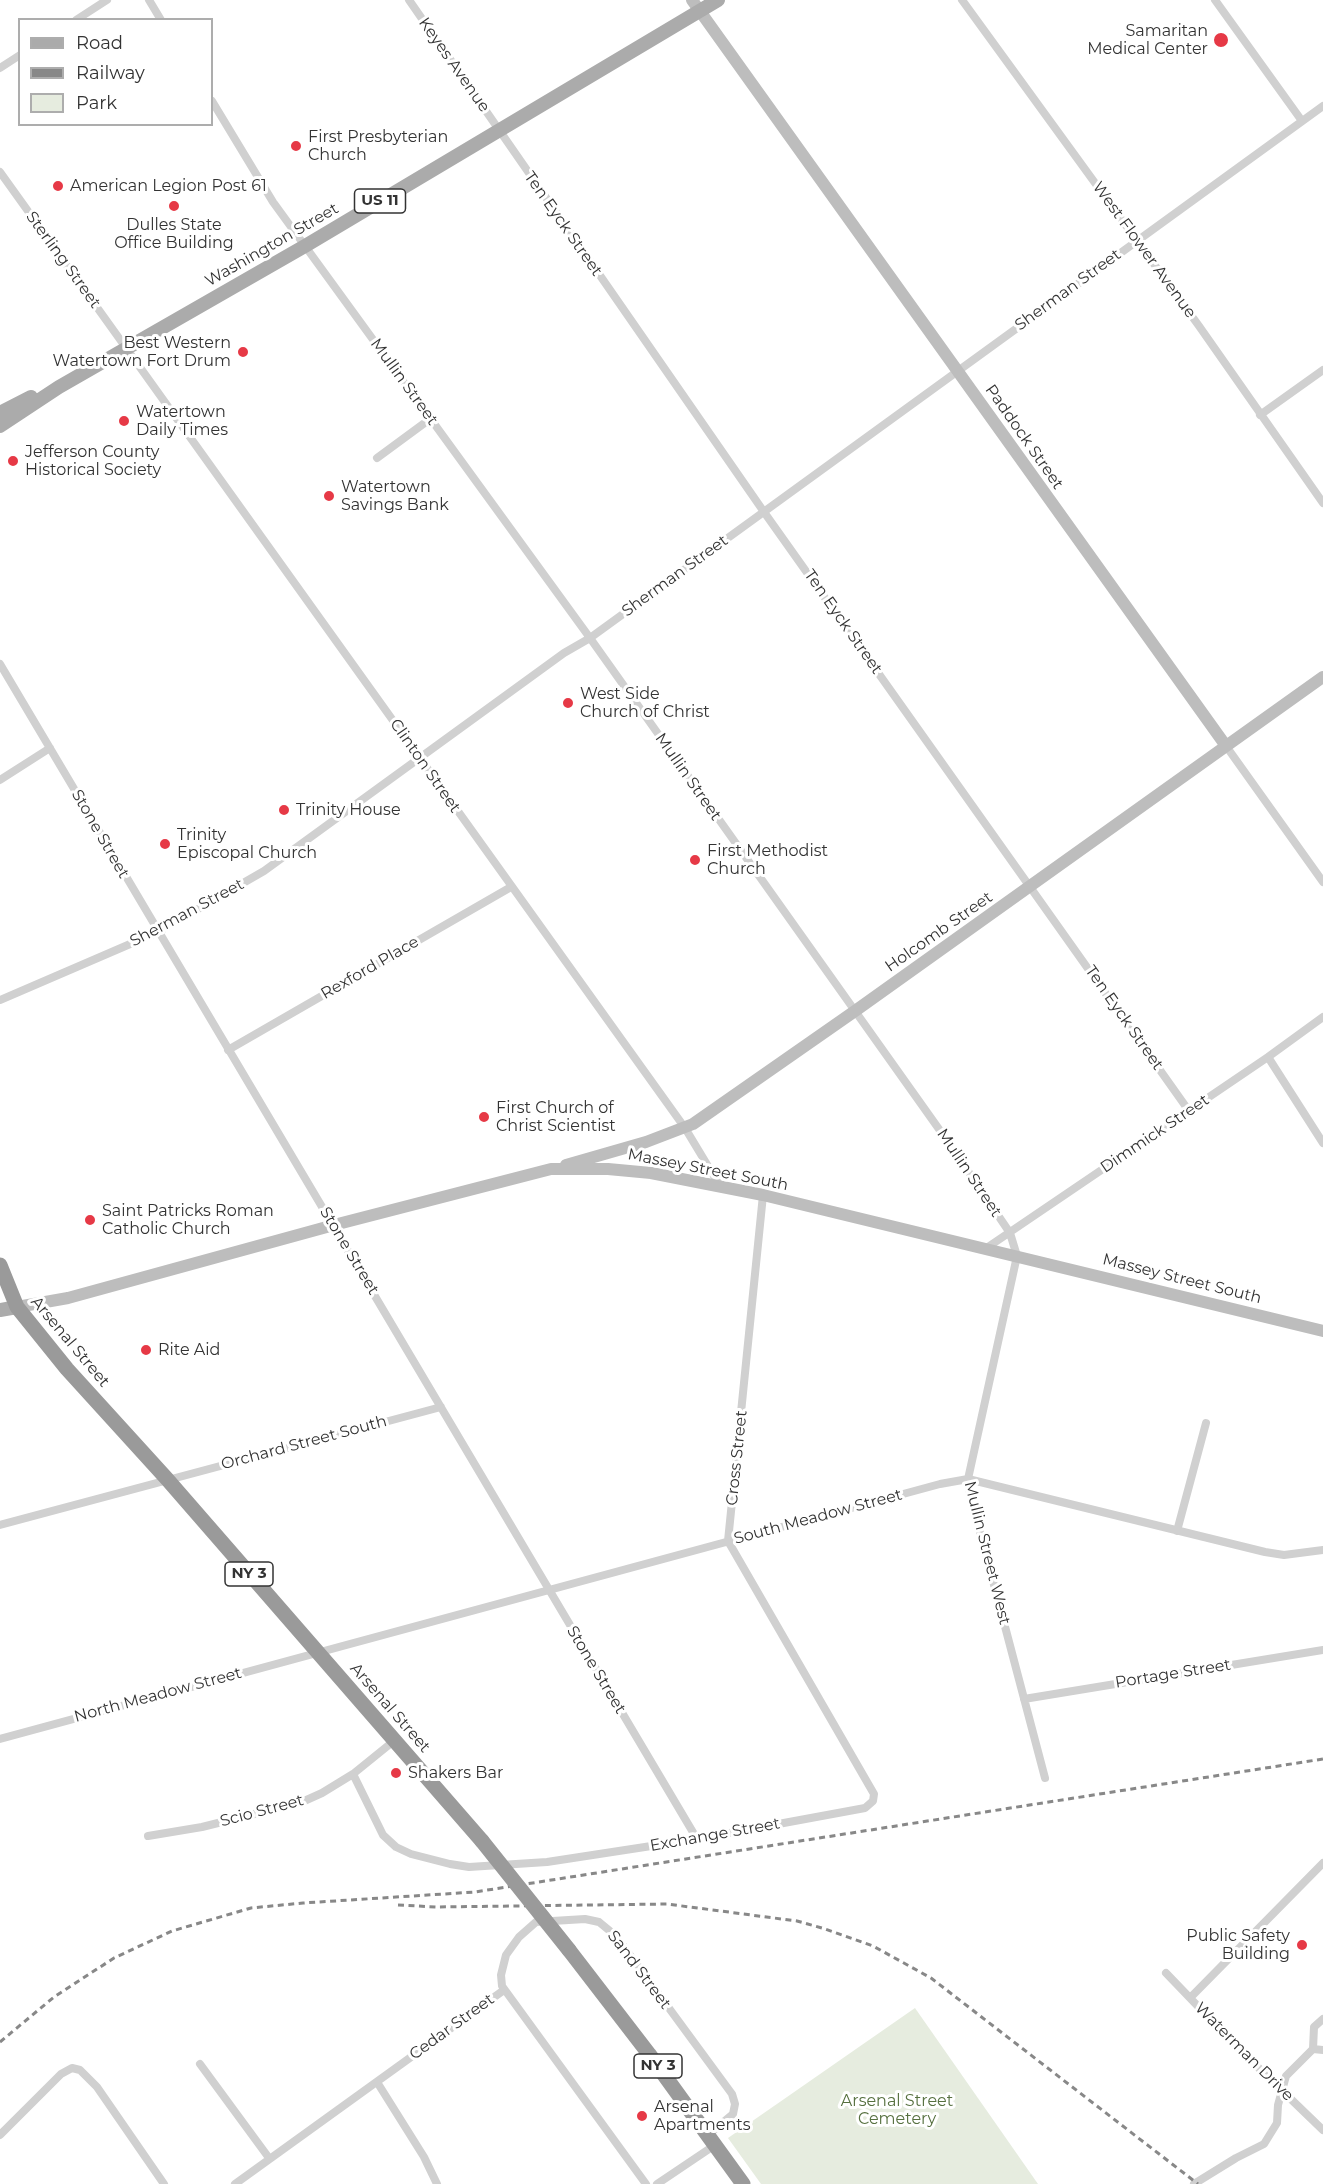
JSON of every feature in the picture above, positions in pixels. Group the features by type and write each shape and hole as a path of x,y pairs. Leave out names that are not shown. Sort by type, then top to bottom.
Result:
{"highway":[{"name":"Arsenal Street","path":"0,1265 17,1307 67,1369 167,1479 482,1841 649,2054 743,2184"}],"main road":[{"name":"Washington Street","path":"0,426 59,387 305,246 498,131 696,5 718,0"},
{"name":"Paddock Street","path":"696,5 1226,746"},
{"name":"Washington Street","path":"0,413 33,396 59,387"},
{"name":"Holcomb Street","path":"551,1169 646,1142 693,1124 1323,677"},
{"name":"Massey Street South","path":"17,1307 68,1298 334,1225 551,1169 608,1169 651,1173 763,1195 1323,1330"},
{"path":"0,1310 17,1307"}],"street":[{"path":"79,18 107,0"},
{"path":"149,0 160,18"},
{"name":"Keyes Avenue","path":"409,0 498,131"},
{"name":"West Flower Avenue","path":"962,0 1137,240 1323,503"},
{"path":"1215,0 1302,121"},
{"path":"0,68 18,56"},
{"name":"Mullin Street","path":"213,103 273,202 590,638 855,1011 1010,1233 1017,1256"},
{"name":"Sherman Street","path":"0,1000 158,932 264,871 564,654 590,638 1323,105"},
{"name":"Ten Eyck Street","path":"498,131 764,512 1189,1111"},
{"name":"Sterling Street","path":"0,172 127,348"},
{"name":"Clinton Street","path":"127,348 684,1128 720,1186"},
{"path":"1260,416 1323,370"},
{"path":"377,458 430,419"},
{"name":"Stone Street","path":"0,664 697,1839"},
{"name":"Paddock Street","path":"1226,746 1323,882"},
{"path":"0,780 50,748"},
{"name":"Rexford Place","path":"228,1050 511,887"},
{"name":"Dimmick Street","path":"985,1249 1268,1057 1323,1017"},
{"path":"1268,1057 1323,1143"},
{"name":"Cross Street","path":"728,1541 763,1195"},
{"name":"Mullin Street West","path":"1017,1256 968,1479 1045,1778"},
{"name":"Orchard Street South","path":"0,1525 441,1407"},
{"path":"1177,1531 1206,1424"},
{"name":"South Meadow Street","path":"317,1651 370,1640 728,1541 940,1484 968,1479 1284,1555 1323,1550"},
{"name":"Exchange Street","path":"353,1774 383,1835 396,1847 411,1854 450,1864 469,1866 590,1856 865,1808 873,1801 874,1794 728,1541"},
{"name":"Portage Street","path":"1024,1699 1323,1650"},
{"name":"North Meadow Street","path":"0,1739 317,1651"},
{"name":"Scio Street","path":"148,1836 202,1827 303,1802 353,1774 395,1740"},
{"path":"1190,1998 1323,1863"},
{"name":"Sand Street","path":"504,1990 501,1975 506,1955 519,1937 536,1922 585,1919 599,1922 609,1928 732,2094 735,2104 733,2114 711,2140"},
{"name":"Waterman Drive","path":"1166,1974 1323,2130"},
{"name":"Cedar Street","path":"235,2184 504,1990 646,2184"},
{"path":"1194,2184 1264,2144 1277,2123 1286,2076 1313,2049 1314,2028 1323,2019"},
{"path":"1313,2049 1323,2050"},
{"path":"200,2064 269,2158"},
{"path":"0,2135 61,2074 72,2068 80,2070 97,2087 164,2184"},
{"path":"377,2082 424,2157 437,2184"},
{"path":"657,2184 711,2140"}],"green space":[{"name":"Arsenal Street Cemetery","path":"915,2008 1038,2184 761,2184 728,2138"}],"railway":[{"path":"0,2042 54,1997 114,1958 172,1931 251,1908 475,1892 1323,1759"},
{"path":"398,1905 436,1907 667,1904 797,1921 822,1928 873,1946 931,1978 1198,2184"}],"place":[{"name":"Samaritan Medical Center","path":"1221,40"},
{"name":"First Presbyterian Church","path":"296,146"},
{"name":"American Legion Post 61","path":"58,186"},
{"name":"Dulles State Office Building","path":"174,206"},
{"name":"Best Western Watertown Fort Drum","path":"243,352"},
{"name":"Watertown Daily Times","path":"124,421"},
{"name":"Jefferson County Historical Society","path":"13,461"},
{"name":"Watertown Savings Bank","path":"329,496"},
{"name":"West Side Church of Christ","path":"568,703"},
{"name":"Trinity House","path":"284,810"},
{"name":"Trinity Episcopal Church","path":"165,844"},
{"name":"First Methodist Church","path":"695,860"},
{"name":"First Church of Christ Scientist","path":"484,1117"},
{"name":"Saint Patricks Roman Catholic Church","path":"90,1220"},
{"name":"Rite Aid","path":"146,1350"},
{"name":"Shakers Bar","path":"396,1773"},
{"name":"Public Safety Building","path":"1302,1945"},
{"name":"Arsenal Apartments","path":"642,2116"}]}
